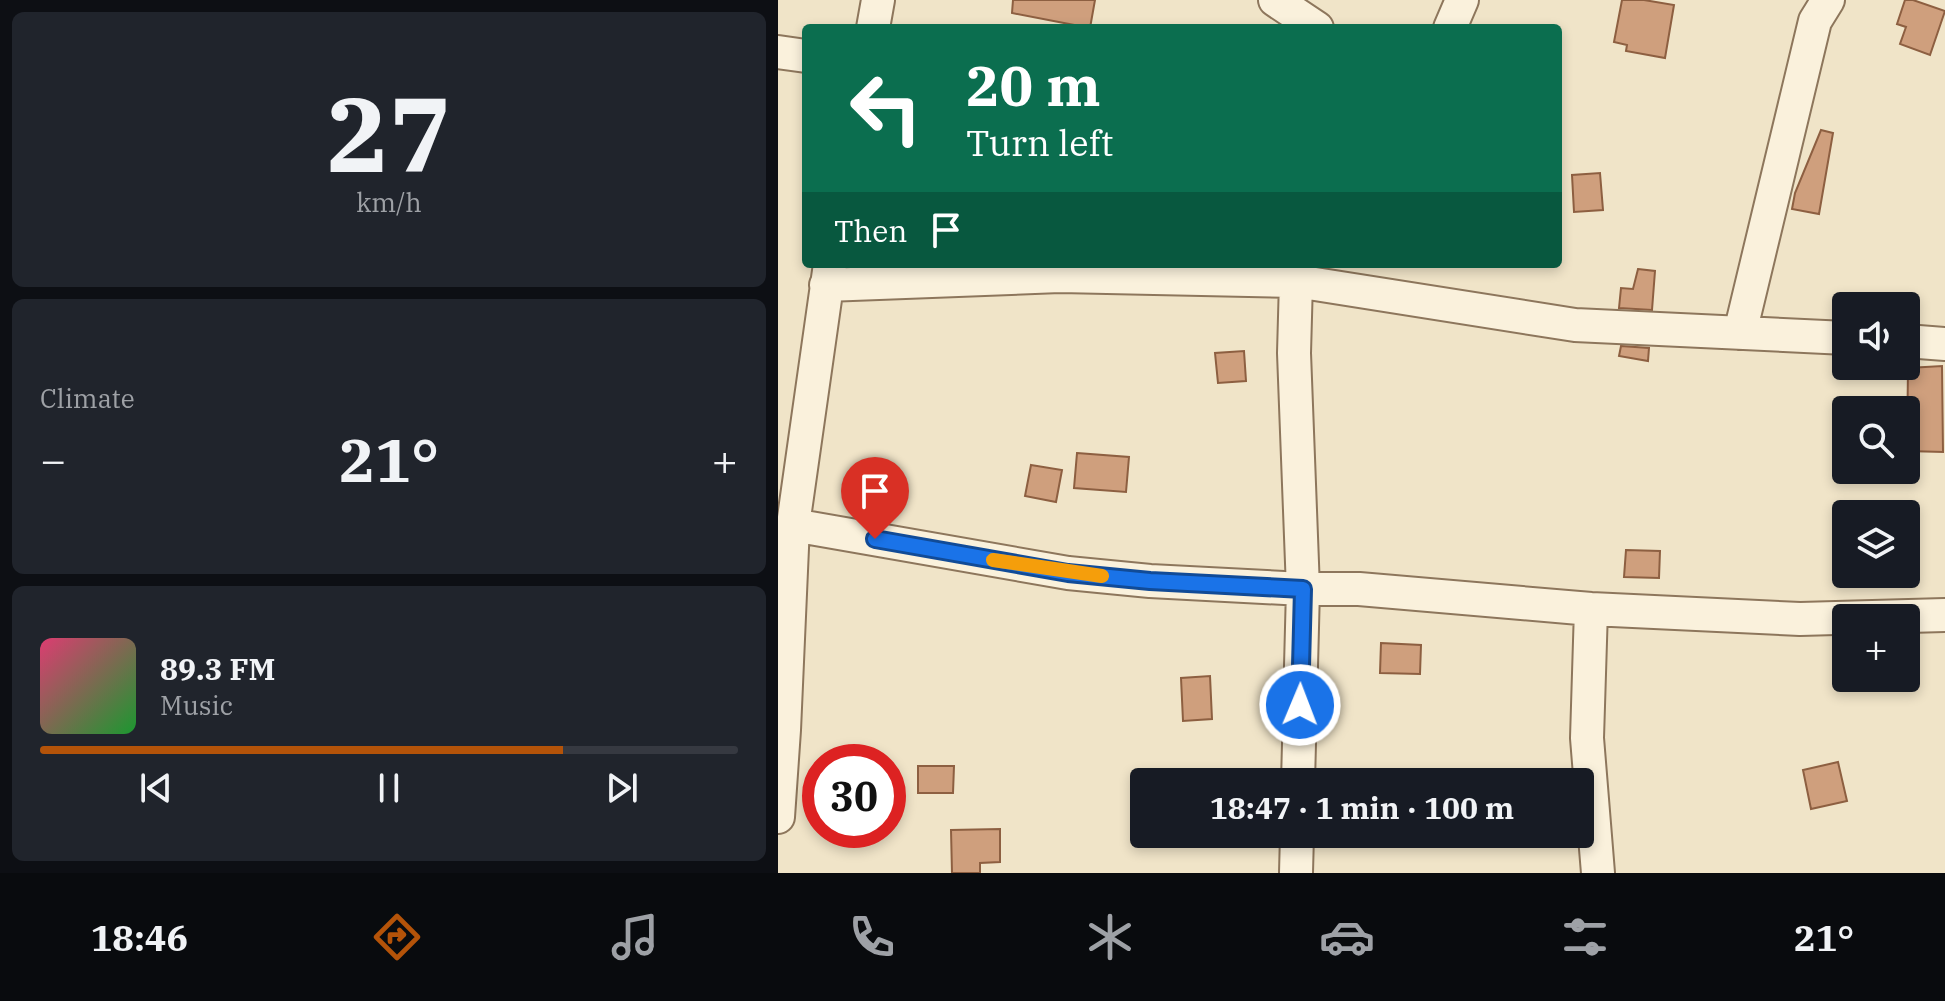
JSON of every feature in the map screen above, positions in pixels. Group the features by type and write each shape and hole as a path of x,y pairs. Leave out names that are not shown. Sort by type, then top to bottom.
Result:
{"street":[{"path":"874,24 878,0"},
{"path":"1275,0 1311,24"},
{"path":"1452,24 1462,0"},
{"path":"1740,333 1815,21 1828,0"},
{"path":"778,52 802,55"},
{"path":"778,817 793,525 828,274 1296,281 1575,325 1832,337"},
{"path":"1296,281 1294,353 1303,589 1298,768"},
{"path":"1920,342 1945,344"},
{"path":"793,525 1068,573 1150,581 1359,589 1591,609 1800,619 1945,615"},
{"path":"1591,609 1587,738 1598,873"},
{"path":"1296,873 1297,848"}],"building":[{"path":"1013,0 1095,0 1091,24 1069,24 1012,13"},
{"path":"1622,0 1674,5 1665,58 1626,51 1627,45 1614,42"},
{"path":"1905,0 1945,11 1930,55 1900,44 1906,27 1897,24"},
{"path":"1821,130 1833,133 1819,214 1792,209 1795,193"},
{"path":"1600,173 1603,210 1574,212 1572,175"},
{"path":"1638,269 1655,271 1652,310 1619,308 1621,288 1633,289"},
{"path":"1621,346 1649,348 1648,361 1619,356"},
{"path":"1244,351 1246,381 1218,383 1215,353"},
{"path":"1942,366 1943,452 1920,451 1920,396 1908,396 1908,380 1920,380 1920,367"},
{"path":"1077,453 1129,457 1126,492 1074,488"},
{"path":"1031,465 1062,470 1056,502 1025,496"},
{"path":"1626,550 1660,551 1659,578 1624,577"},
{"path":"1381,643 1421,645 1420,674 1380,673"},
{"path":"1210,676 1212,719 1183,721 1181,678"},
{"path":"1838,762 1847,801 1811,809 1803,770"},
{"path":"918,766 954,766 953,793 918,793"},
{"path":"1000,829 1000,862 980,863 980,873 952,873 951,830"}],"slow traffic":[{"path":"993,560 1102,576"}],"route":[{"path":"875,539 1068,573 1150,581 1303,589 1300,705"}]}
